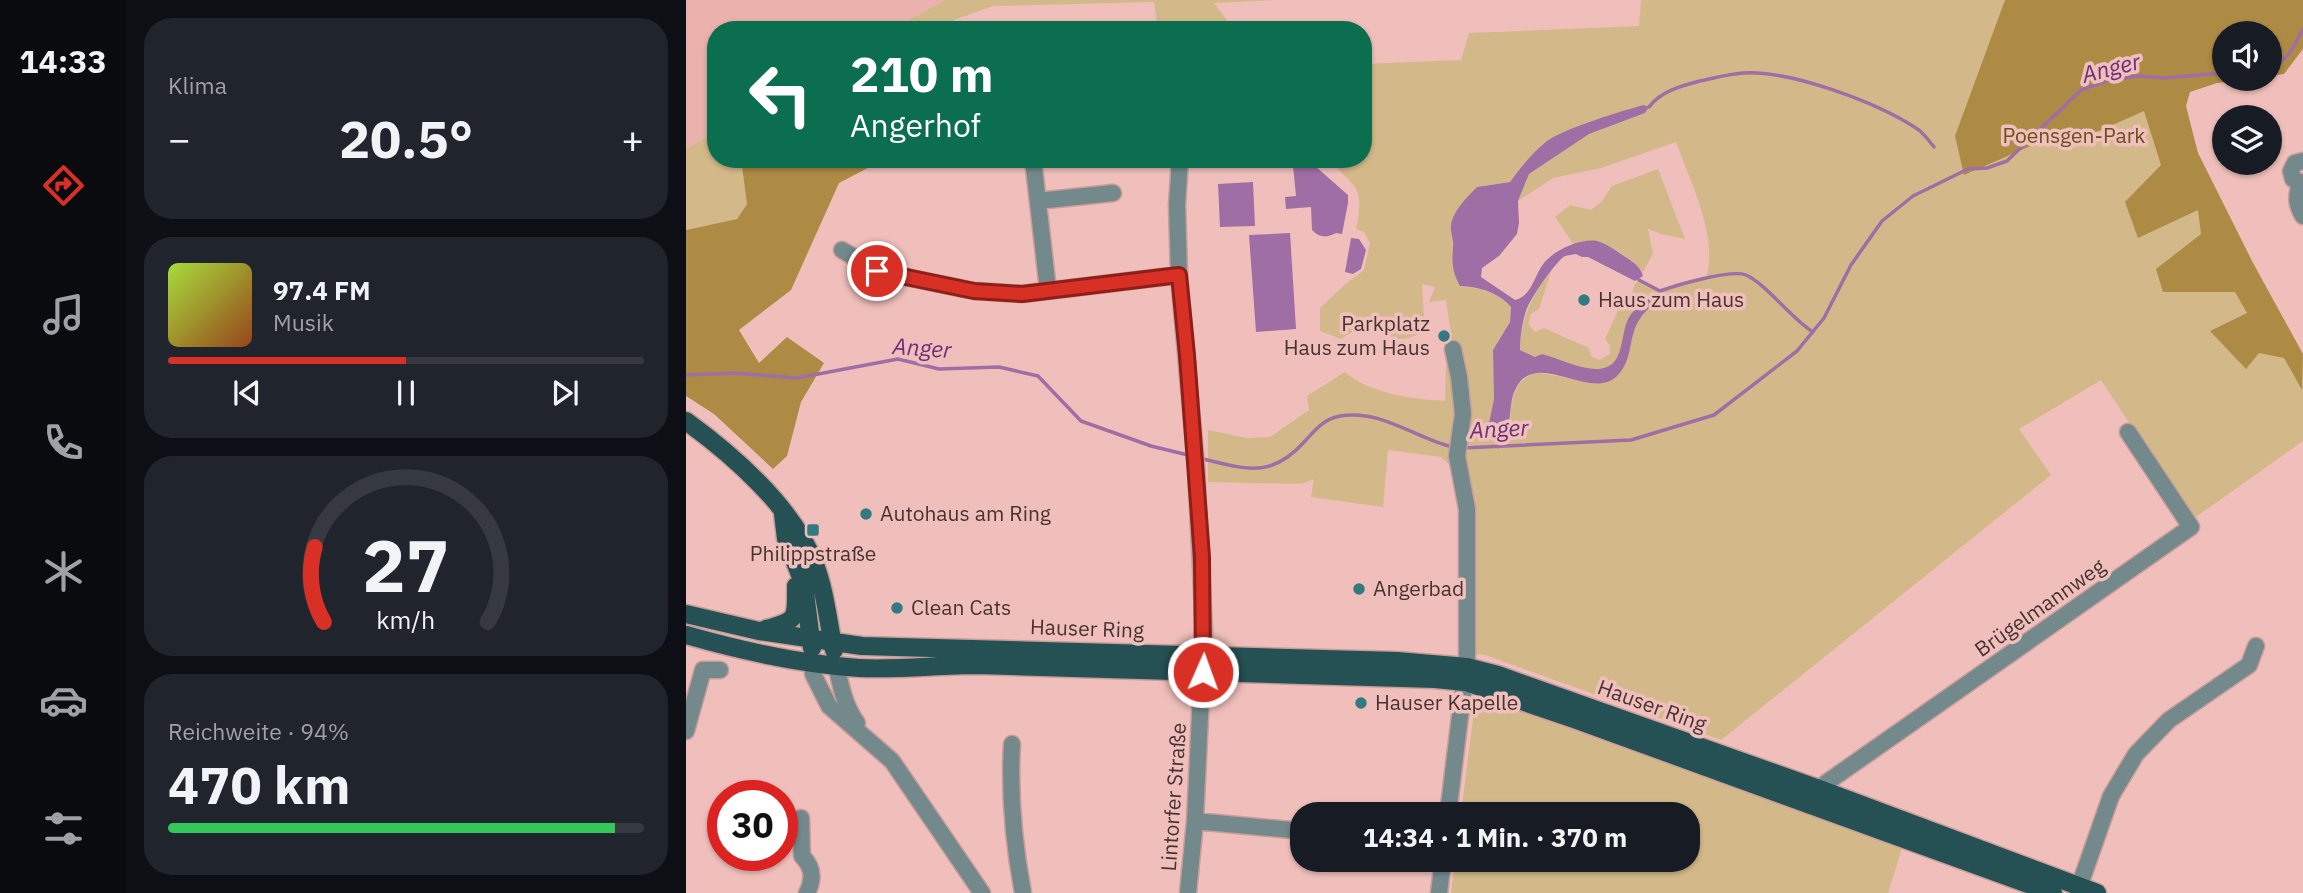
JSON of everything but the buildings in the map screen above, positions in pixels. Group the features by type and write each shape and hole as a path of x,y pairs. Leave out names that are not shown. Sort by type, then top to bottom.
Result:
{"main road":[{"path":"686,421 729,454 771,496 801,534 814,562 836,665"},
{"path":"783,514 786,539 804,585 813,662"},
{"path":"760,631 790,622 796,612 795,561"},
{"name":"Hauser Ring","path":"686,614 760,631 862,646 1204,664"},
{"name":"Hauser Ring","path":"686,635 748,651 813,662 901,668 1397,661 1466,675 1574,719 2053,893"},
{"name":"Hauser Ring","path":"1466,675 1498,675 1822,790 2078,889 2096,893"}],"street":[{"path":"2303,160 2295,163 2291,170 2293,179 2301,183 2296,195 2297,205 2303,216"},
{"path":"1034,168 1048,290"},
{"name":"Lintorfer Straße","path":"1179,168 1177,205 1179,275 1202,557 1204,664 1188,893"},
{"path":"1038,201 1113,193"},
{"path":"842,250 877,271 974,291 1022,294 1179,275"},
{"path":"1450,802 1466,675 1467,509 1457,456 1463,414 1459,377 1452,349"},
{"name":"Brügelmannweg","path":"1822,790 1826,783 2191,527 2128,432"},
{"path":"2078,889 2111,796 2136,754 2169,720 2249,665 2256,646"},
{"path":"813,662 813,674 829,706 892,761 982,893"},
{"path":"836,665 848,710 866,736"},
{"path":"686,731 703,670 720,670"},
{"path":"1012,744 1017,858 1023,893"},
{"path":"1812,806 1822,790"},
{"path":"801,818 802,856 810,866 812,875 807,893"},
{"path":"1195,821 1290,830"},
{"path":"1439,893 1441,872"}],"shaded area":[{"path":"686,0 946,0 906,21 707,21 707,136 686,149"},
{"path":"2005,0 2303,0 2303,49 2284,74 2282,21 2212,21 2212,85 2190,92 2186,106 2198,153 2252,261 2303,354 2302,390 2284,358 2259,353 2246,369 2210,331 2247,313 2235,292 2163,292 2156,269 2201,234 2198,210 2138,238 2125,202 2161,165 2144,111 2099,131 2040,142 1964,175 1955,136"},
{"path":"1644,105 1649,107 1645,113 1589,134 1529,174 1518,201 1517,234 1499,256 1482,268 1481,277 1515,300 1526,294 1540,268 1554,254 1576,243 1591,241 1606,245 1635,264 1643,276 1635,281 1588,257 1576,254 1565,256 1549,273 1528,306 1522,325 1520,350 1535,357 1542,354 1596,369 1613,363 1618,356 1632,313 1654,296 1658,301 1639,320 1628,357 1618,375 1607,382 1593,383 1536,373 1524,378 1513,394 1508,427 1491,429 1489,423 1494,399 1493,350 1510,322 1511,307 1488,291 1460,286 1453,263 1452,220 1461,204 1477,187 1510,182 1537,150 1555,136 1594,120"},
{"path":"742,168 868,168 839,183 791,290 739,330 759,363 787,337 824,363 801,402 787,456 773,469 714,414 686,396 686,230 737,219 747,204"},
{"path":"1293,168 1317,168 1348,195 1342,234 1323,236 1315,233 1312,230 1311,207 1286,209 1285,197 1296,196"},
{"path":"1253,182 1255,226 1220,227 1218,184"},
{"path":"1290,233 1296,329 1256,332 1249,235"},
{"path":"1351,238 1359,239 1366,250 1361,269 1353,274 1345,272"}],"green space":[{"path":"946,0 1275,0 1214,3 1226,21 1157,21 1154,2 993,6 951,21 906,21"},
{"name":"Poensgen-Park","path":"1641,0 2303,0 2282,21 2212,21 2212,82 2180,89 2195,154 2248,261 2303,356 2303,441 2193,519 2101,380 2019,429 2051,475 1721,740 1485,655 1467,653 1467,509 1455,448 1450,465 1441,457 1388,450 1383,507 1311,497 1314,479 1301,484 1208,482 1208,430 1247,438 1270,437 1309,410 1307,396 1345,372 1379,390 1406,397 1445,401 1446,366 1455,361 1446,300 1429,302 1435,287 1422,284 1425,330 1408,338 1394,338 1363,325 1341,339 1320,331 1320,308 1364,270 1370,243 1364,232 1356,229 1359,203 1356,188 1337,168 1372,168 1372,64 1461,60 1469,33 1639,26","holes":["1636,107 1645,113 1589,134 1529,174 1518,201 1553,178 1601,168 1676,142 1706,228 1709,262 1706,278 1660,291 1639,280 1632,293 1624,297 1605,339 1610,346 1610,354 1599,360 1591,356 1589,348 1544,328 1535,332 1528,324 1531,314 1539,309 1551,272 1538,289 1522,329 1520,350 1536,357 1542,354 1593,369 1611,365 1621,353 1633,312 1659,292 1658,301 1638,321 1625,361 1583,381 1535,372 1522,381 1515,391 1510,418 1489,422 1494,399 1493,350 1510,322 1511,307 1488,292 1460,286 1453,264 1451,226 1477,187 1510,182 1521,167 1549,140"]},
{"path":"707,136 707,168 742,168 747,204 737,219 686,230 686,149"},
{"path":"1658,169 1685,239 1648,229 1653,254 1643,272 1620,252 1603,244 1574,245 1555,217 1570,205 1591,210 1602,201 1612,186"},
{"path":"1476,695 1762,798 1903,845 1888,893 1451,893 1453,872 1700,872 1700,802 1463,802"}],"waterway":[{"name":"Anger","path":"2282,60 2294,47 2303,29"},
{"path":"1649,107 1665,93 1686,85 1732,74 1762,73 1808,82 1856,98 1919,130 1934,147"},
{"name":"Anger","path":"1463,448 1631,440 1714,415 1797,351 1824,318 1851,265 1882,221 1913,196 1968,169 1987,168 2007,161 2081,90 2106,81 2138,76 2164,78 2212,74"},
{"path":"1639,280 1660,291 1717,276 1746,275 1754,279 1813,332"},
{"path":"1658,298 1660,291"},
{"name":"Anger","path":"686,375 736,373 797,378 898,359 939,369 999,367 1038,376 1081,421 1151,446 1192,456"},
{"name":"Anger","path":"1199,458 1244,468 1269,466 1293,453 1325,422 1334,417 1355,415 1384,420 1452,447"},
{"path":"1498,447 1500,429"}],"place":[{"name":"Haus zum Haus","path":"1584,300"},
{"name":"Parkplatz Haus zum Haus","path":"1444,336"},
{"name":"Autohaus am Ring","path":"866,514"},
{"name":"Philippstraße","path":"813,530"},
{"name":"Angerbad","path":"1359,589"},
{"name":"Clean Cats","path":"897,608"},
{"name":"Hauser Kapelle","path":"1361,703"}],"route":[{"path":"877,271 974,291 1022,294 1179,275 1202,557 1203,672"}]}
